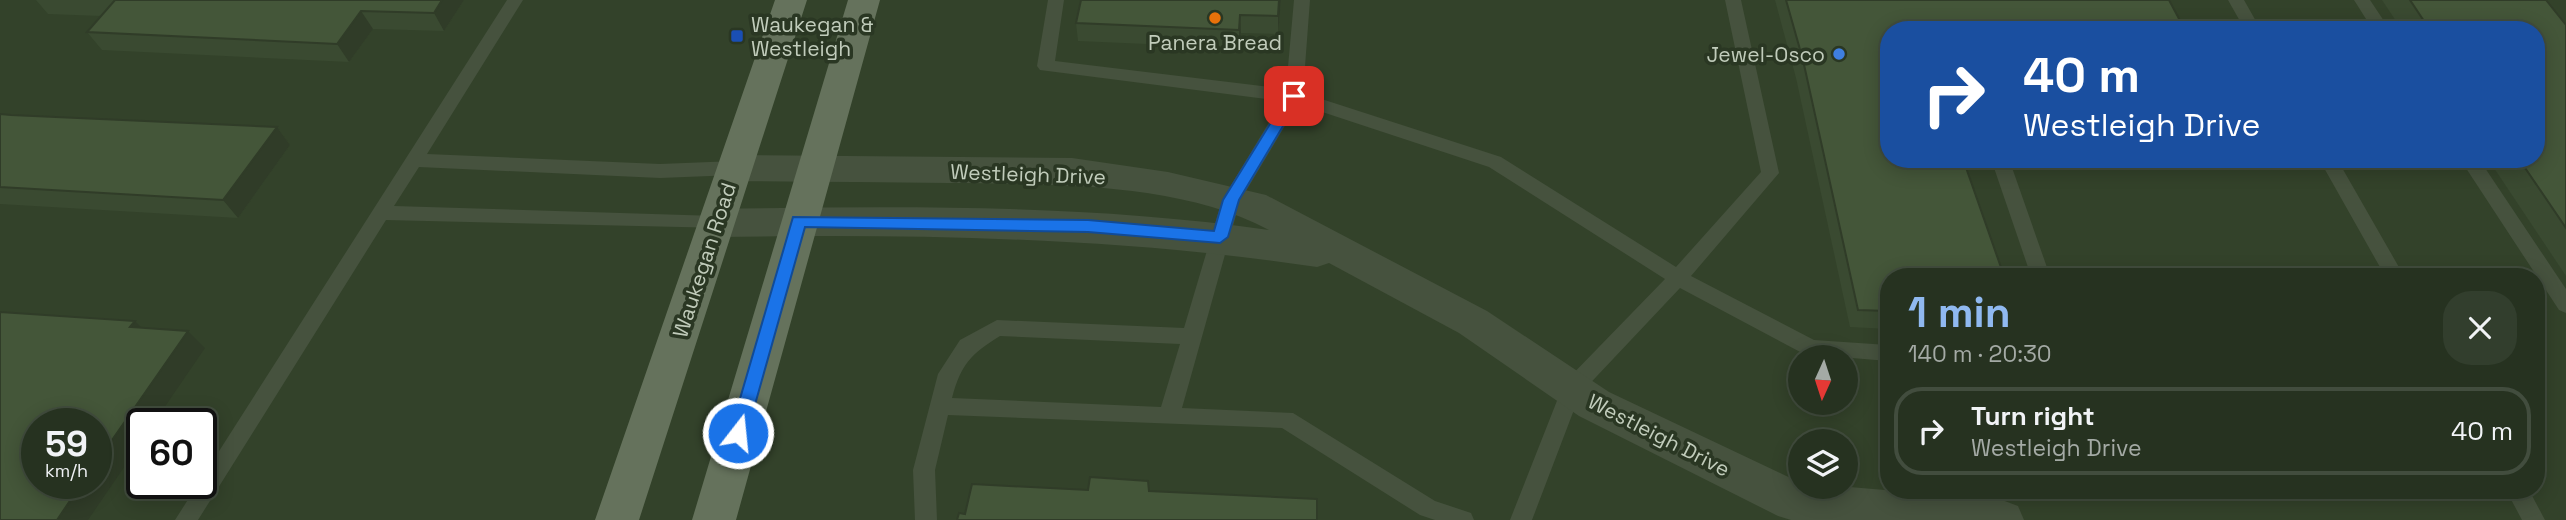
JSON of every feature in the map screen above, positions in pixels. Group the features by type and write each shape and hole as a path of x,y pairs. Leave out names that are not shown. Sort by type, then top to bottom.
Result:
{"main road":[{"name":"Waukegan Road","path":"617,520 791,0"},
{"path":"714,520 864,0"}],"street":[{"name":"Westleigh Drive","path":"735,167 1072,171 1168,185 1252,205 1472,322 1594,404 1794,511 2002,520"},
{"name":"Westleigh Drive","path":"717,223 1088,226 1220,237 1347,257"}],"lane":[{"path":"187,520 515,0"},
{"path":"1056,0 1046,66 1294,96 1495,162 1678,278 1811,348 1880,353"},
{"path":"1168,416 1231,200 1294,96 1302,0"},
{"path":"1521,520 1571,388 1678,278 1770,173 1733,0"},
{"path":"2236,0 2248,21"},
{"path":"2362,0 2376,21"},
{"path":"414,160 660,171 735,167"},
{"path":"2003,168 2038,268"},
{"path":"2333,168 2390,268"},
{"path":"2475,168 2541,268"},
{"path":"381,213 717,223"},
{"path":"2545,273 2566,305"},
{"path":"926,520 924,470 948,374 967,346 997,328 1192,335"},
{"path":"940,406 1286,419 1428,508 1463,520"},
{"path":"2522,499 2534,520"}],"building":[{"path":"115,0 442,0 434,13 361,11 337,44 87,32"},
{"path":"1081,0 1279,0 1278,16 1240,15 1239,30 1076,23"},
{"path":"1786,0 2169,0 2180,21 1880,21 1880,168 1966,168 2001,268 1880,268 1880,311 1858,310 1803,60"},
{"path":"2410,0 2546,0 2566,25 2566,228 2525,168 2545,168 2545,21 2424,21"},
{"path":"0,114 277,127 223,200 0,187"},
{"path":"0,312 135,321 130,327 188,331 134,408 126,408 126,420 112,440 112,408 21,408 21,499 71,499 57,520 0,520"},
{"path":"1090,477 1148,481 1149,491 1317,499 1317,520 957,520 959,513 965,514 972,484 1088,490"}],"place":[{"name":"Panera Bread","path":"1215,18"},
{"name":"Waukegan & Westleigh","path":"737,36"},
{"name":"Jewel-Osco","path":"1839,54"}],"route":[{"path":"738,433 799,222 1088,226 1220,237 1231,200 1294,96"}]}
